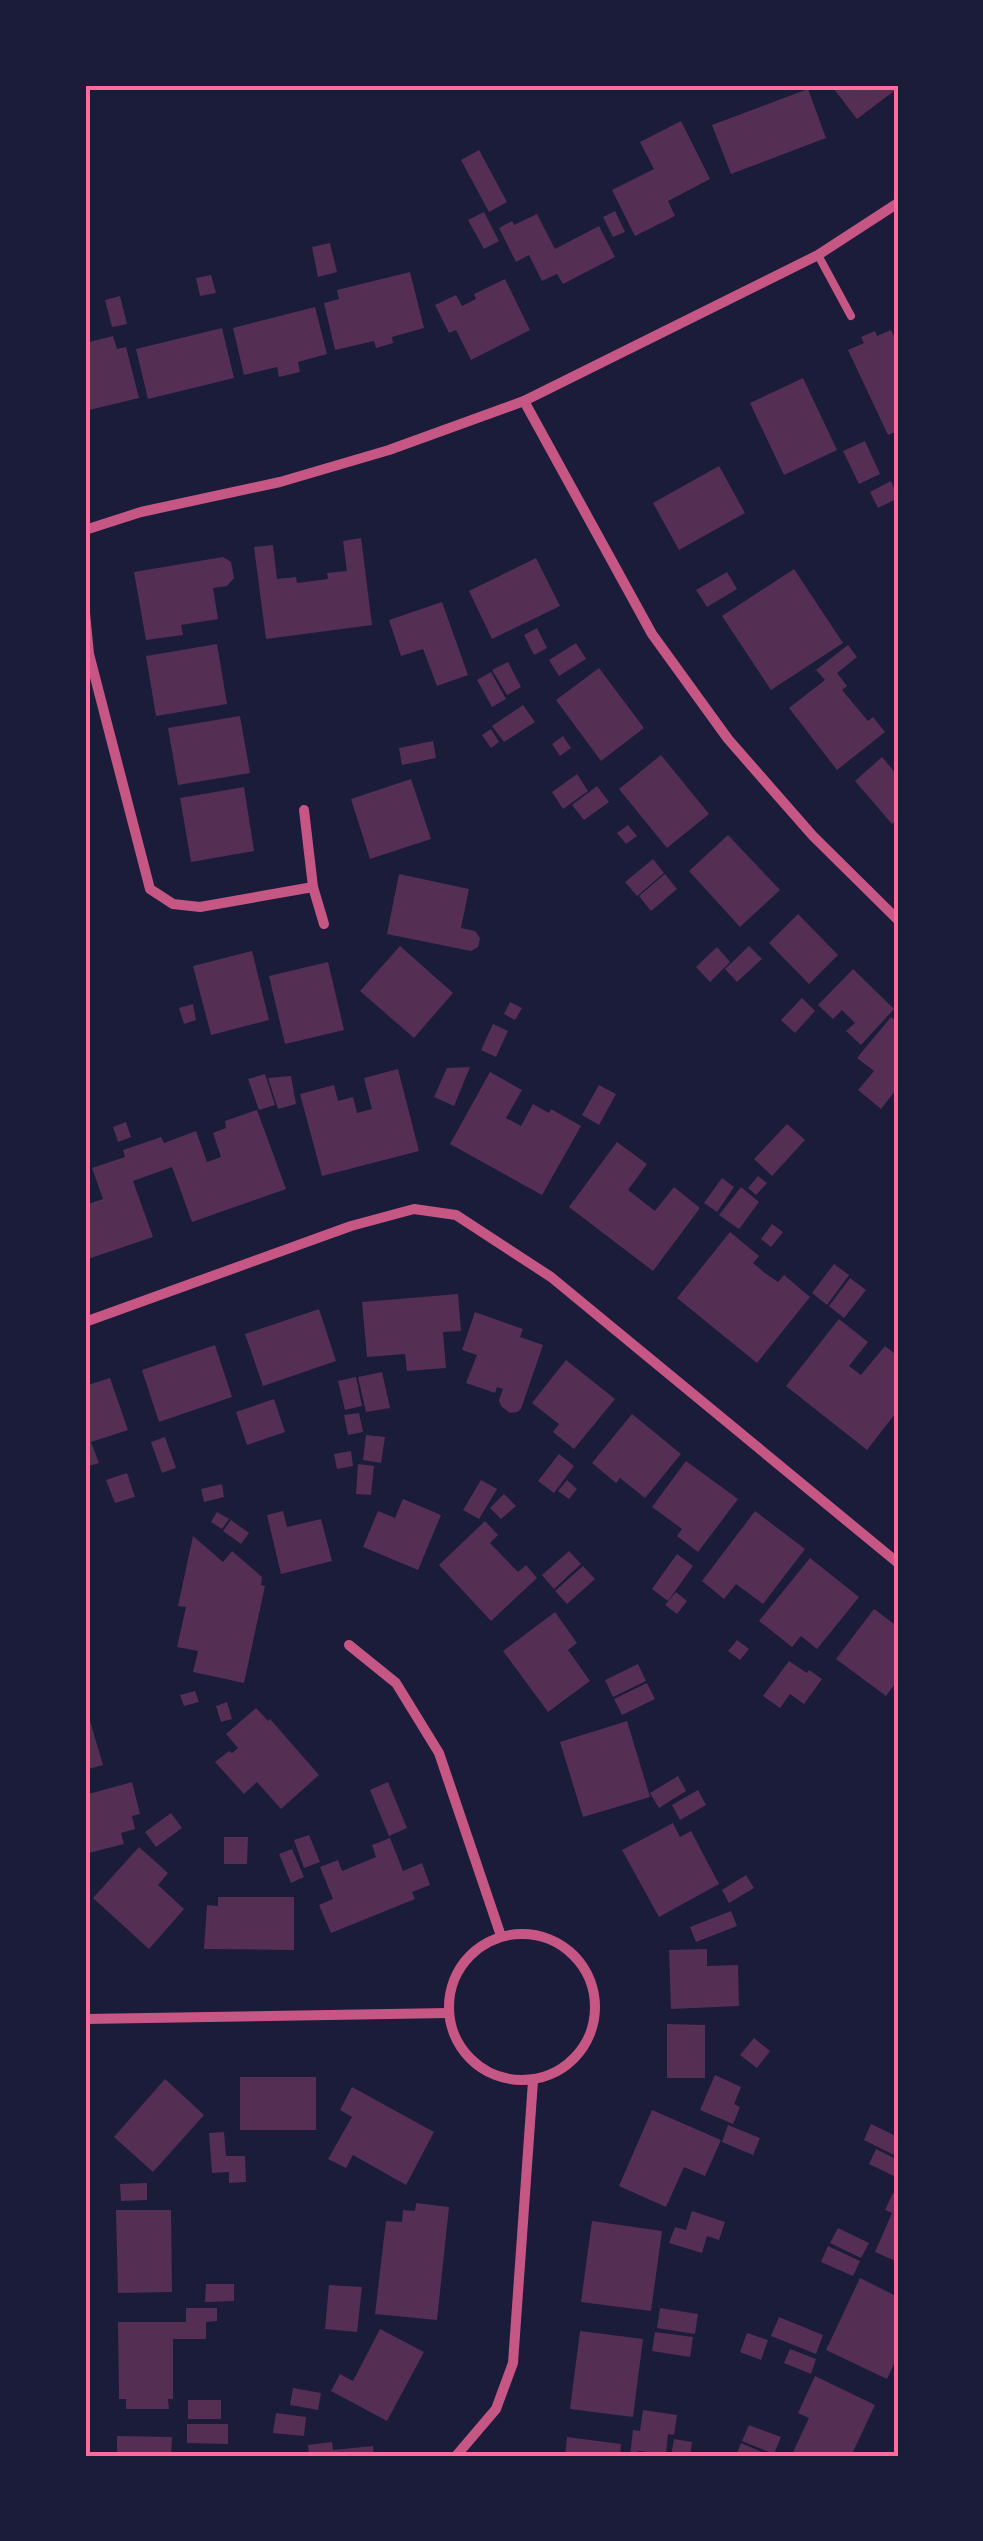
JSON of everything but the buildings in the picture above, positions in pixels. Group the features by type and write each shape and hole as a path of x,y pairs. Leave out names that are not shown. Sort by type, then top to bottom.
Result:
{"street":[{"path":"85,530 141,512 280,482 389,450 524,400 818,254 898,203"},
{"path":"524,400 652,634 728,739 800,822 898,920"},
{"path":"85,612 90,654 150,889 173,904 200,907 313,888"},
{"path":"304,810 313,888 324,924"},
{"path":"85,1322 351,1226 414,1209 456,1215 551,1277 898,1563"},
{"path":"349,1646 396,1683 439,1753 501,1936"},
{"path":"525,1933 549,1938 570,1950 586,1969 594,1991 596,2016 589,2039 575,2059 556,2073 533,2081 509,2080 486,2072 467,2057 454,2036 449,2013 456,1974 467,1958 501,1936 525,1933"},
{"path":"85,2019 449,2013"},
{"path":"456,2456 496,2409 513,2363 533,2081"}],"lane":[{"path":"818,254 851,316"}]}
